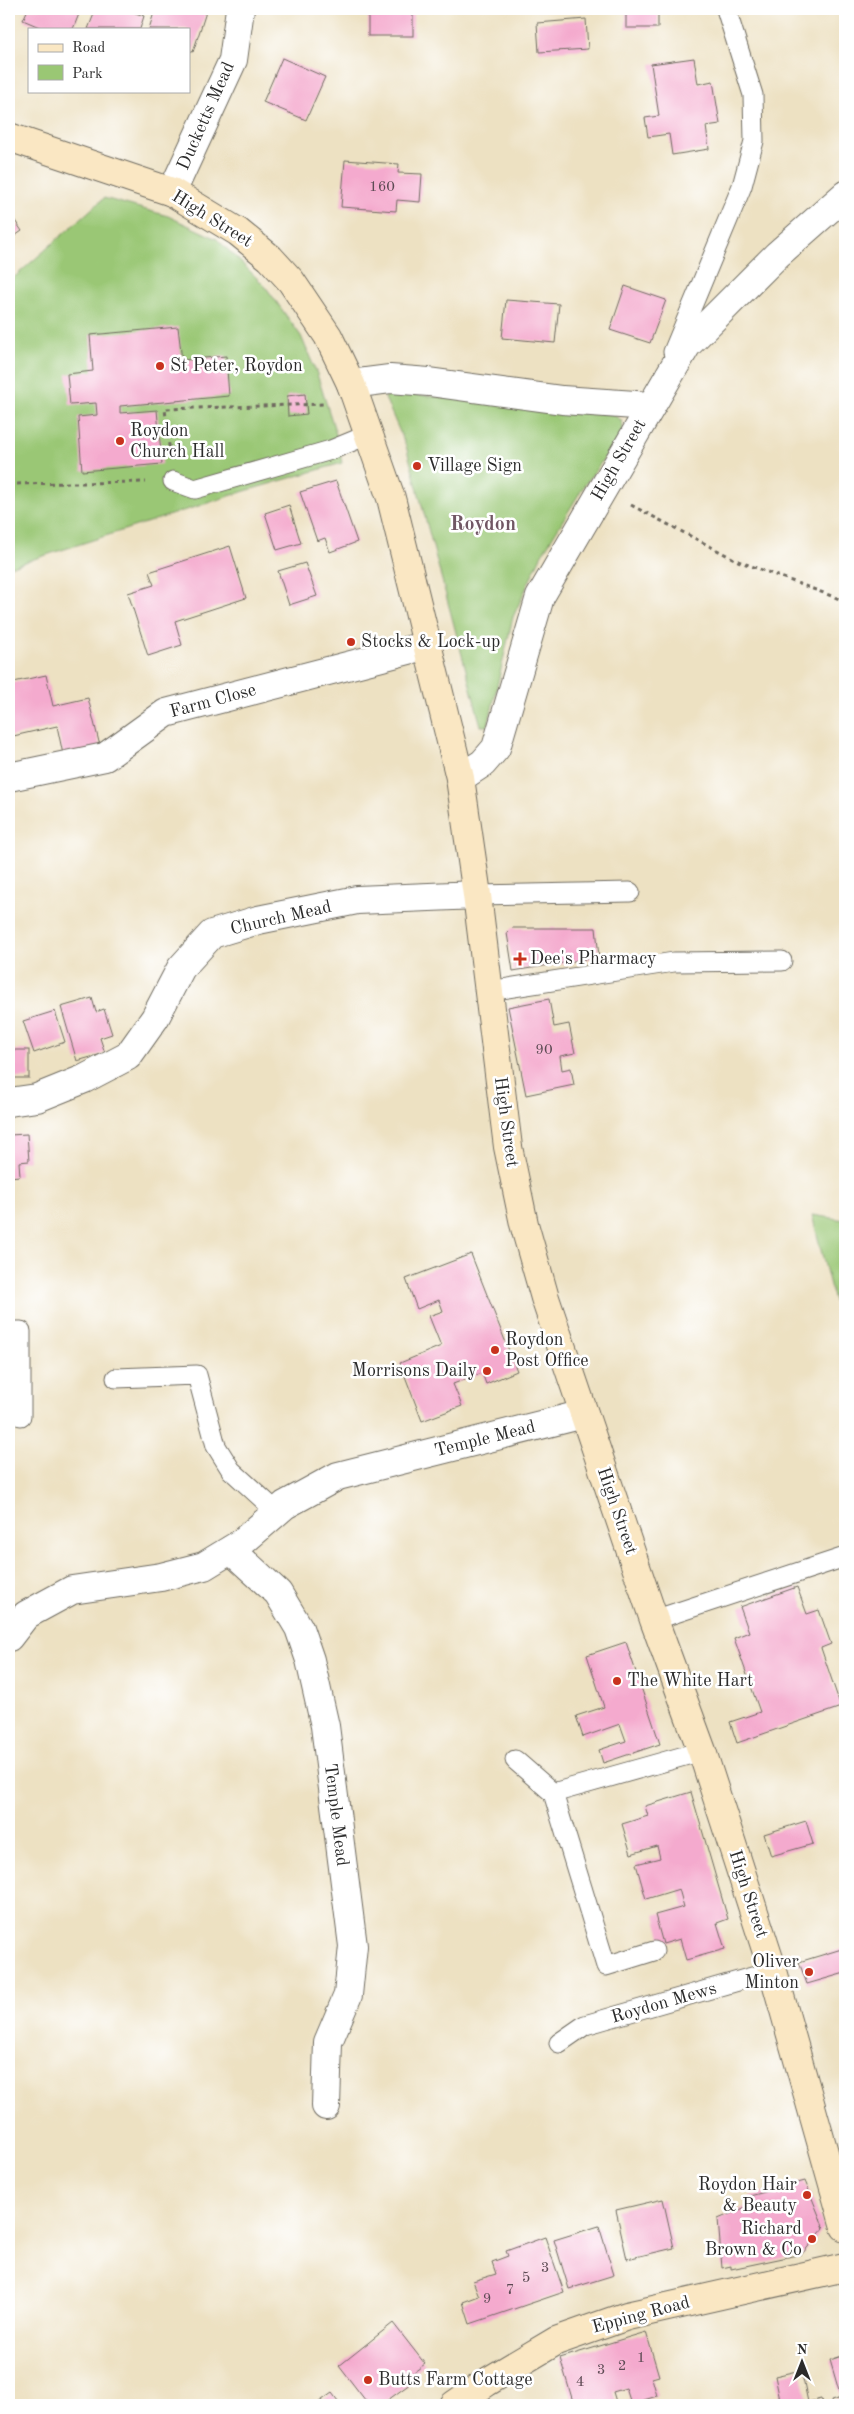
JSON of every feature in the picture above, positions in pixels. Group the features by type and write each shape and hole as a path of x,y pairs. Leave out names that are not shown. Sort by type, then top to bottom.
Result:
{"main road":[{"name":"High Street","path":"9,137 172,192 238,232 270,258 291,281 328,336 354,393 370,434 390,498 460,778 478,895 508,1147 524,1224 545,1298 584,1414 654,1620 702,1751 772,1972 845,2227"},
{"name":"Epping Road","path":"454,2405 487,2382 556,2341 627,2316 845,2268"}],"street":[{"name":"Ducketts Mead","path":"172,192 232,60 240,9"},
{"path":"650,406 687,345 777,255 845,195"},
{"name":"High Street","path":"354,393 390,379 430,382 562,400 650,406 639,431 602,490 540,597 496,748 483,763 460,778"},
{"name":"Farm Close","path":"9,778 105,757 166,713 428,645"},
{"name":"Church Mead","path":"9,1102 37,1098 84,1079 128,1056 155,1018 181,968 212,934 258,920 357,900 478,895"},
{"name":"Temple Mead","path":"9,1637 26,1615 72,1590 161,1577 204,1566 231,1550 285,1505 338,1476 584,1414"},
{"name":"Temple Mead","path":"231,1550 278,1593 298,1628 310,1660 325,1726 353,1946 348,1995 328,2042 326,2106"}],"lane":[{"path":"650,406 742,186 754,141 753,95 726,9"},
{"path":"173,481 195,489 331,450 370,434"},
{"path":"478,895 630,892"},
{"path":"489,991 674,962 782,961"},
{"path":"9,1331 21,1331 21,1416"},
{"path":"116,1378 197,1376 216,1446 231,1470 277,1512"},
{"path":"654,1620 845,1557"},
{"path":"553,1793 702,1751"},
{"path":"515,1760 553,1793 606,1966 654,1951"},
{"name":"Roydon Mews","path":"559,2043 585,2025 772,1972"}],"path":[{"path":"9,484 173,481 166,409 354,393"},
{"path":"602,490 738,561 845,601"}],"green space":[{"path":"104,198 168,216 217,239 265,286 301,336 317,374 336,434 342,463 245,491 9,567 9,282"},
{"path":"389,392 612,414 621,420 624,431 584,486 541,556 513,617 488,726 481,726 406,446 385,398"},
{"path":"812,1215 845,1220 845,1344"}],"building":[{"path":"28,9 81,9 73,28 42,28 23,20"},
{"path":"96,9 124,9 144,16 140,28 88,28"},
{"path":"155,9 207,9 193,52 190,50 190,28 149,28"},
{"path":"368,9 413,9 413,36 368,36"},
{"path":"626,9 658,9 658,28 626,28"},
{"path":"586,19 588,49 539,52 537,23"},
{"path":"282,58 325,77 306,120 263,102"},
{"path":"694,58 698,84 713,81 720,124 706,126 709,149 672,155 669,134 648,137 645,118 659,116 651,64"},
{"path":"345,160 399,164 398,173 422,174 420,202 397,200 396,211 341,207"},
{"path":"9,212 22,231 9,240"},
{"path":"625,286 666,300 650,343 610,330"},
{"path":"506,300 559,304 555,343 502,338"},
{"name":"St Peter, Roydon","path":"178,327 182,360 226,356 229,396 120,406 120,413 157,410 162,464 82,471 78,417 97,415 96,403 70,405 67,374 93,371 90,335"},
{"path":"305,394 307,414 288,416 287,396"},
{"path":"336,481 357,542 330,552 325,538 317,541 300,492"},
{"path":"289,505 301,543 277,550 265,513"},
{"path":"230,546 246,598 175,621 182,645 148,656 128,593 154,585 149,572"},
{"path":"305,563 317,596 289,605 278,571"},
{"path":"46,675 53,706 88,698 101,750 64,759 57,726 9,737 9,683"},
{"path":"512,928 596,928 599,957 513,971 507,933"},
{"path":"92,998 96,1012 104,1009 112,1034 100,1038 105,1053 77,1061 61,1007"},
{"path":"549,999 554,1027 569,1024 575,1053 560,1056 562,1070 571,1068 574,1085 526,1095 508,1007"},
{"path":"55,1011 65,1042 34,1053 23,1021"},
{"path":"9,1050 29,1050 29,1078 9,1078"},
{"path":"27,1134 29,1161 19,1162 20,1176 9,1177 9,1135"},
{"path":"471,1254 517,1371 486,1384 482,1373 453,1384 462,1406 422,1421 400,1363 441,1346 429,1316 443,1311 439,1300 417,1309 406,1279"},
{"path":"797,1587 807,1614 819,1610 831,1644 821,1648 841,1707 737,1743 730,1722 760,1712 734,1638 749,1632 740,1607"},
{"name":"The White Hart","path":"626,1642 660,1744 603,1763 599,1750 626,1741 620,1724 583,1737 576,1716 604,1707 587,1655"},
{"path":"691,1792 728,1919 717,1923 725,1949 686,1960 680,1939 663,1944 655,1915 684,1907 679,1889 646,1899 636,1864 660,1858 657,1846 631,1854 622,1824 648,1816 645,1806"},
{"path":"806,1821 813,1844 771,1856 764,1834"},
{"path":"845,1948 845,1973 807,1984 799,1962"},
{"path":"805,2181 824,2228 802,2254 731,2269 731,2266 722,2268 718,2219 751,2205 750,2196"},
{"path":"663,2199 674,2248 627,2259 616,2210"},
{"path":"599,2226 614,2275 569,2289 554,2240"},
{"path":"545,2237 564,2292 470,2324 463,2302 479,2296 473,2281 496,2274 492,2262 508,2256 506,2251"},
{"path":"393,2323 425,2364 410,2375 414,2381 381,2405 369,2405 339,2366"},
{"path":"646,2332 659,2376 652,2378 657,2396 631,2404 626,2388 613,2392 617,2405 574,2405 560,2358"},
{"path":"845,2355 845,2405 832,2405 831,2401 841,2398 830,2360"},
{"path":"801,2370 808,2402 821,2399 822,2405 781,2405 775,2376"},
{"path":"332,2393 341,2405 315,2405"}],"place":[{"name":"St Peter, Roydon","path":"160,366"},
{"name":"Roydon Church Hall","path":"120,441"},
{"name":"Village Sign","path":"417,466"},
{"name":"Stocks & Lock-up","path":"351,642"},
{"name":"Dee's Pharmacy","path":"520,959"},
{"name":"Roydon Post Office","path":"495,1350"},
{"name":"Morrisons Daily","path":"487,1371"},
{"name":"The White Hart","path":"617,1681"},
{"name":"Oliver Minton","path":"809,1972"},
{"name":"Roydon Hair & Beauty","path":"807,2195"},
{"name":"Richard Brown & Co","path":"812,2239"},
{"name":"Butts Farm Cottage","path":"368,2380"}],"district":[{"name":"Roydon","path":"483,525"}]}
